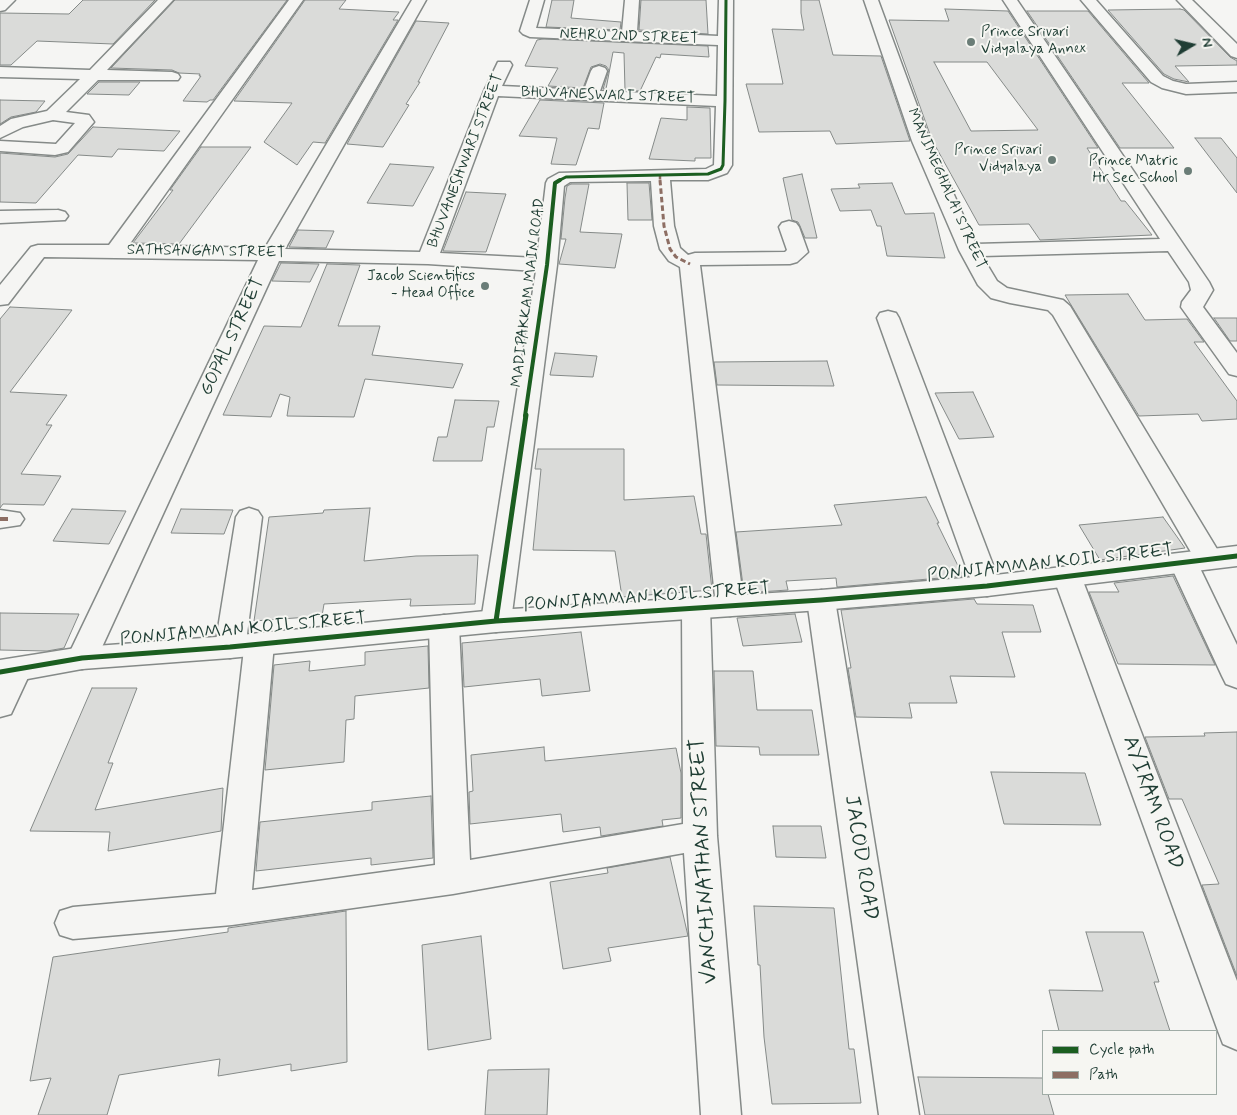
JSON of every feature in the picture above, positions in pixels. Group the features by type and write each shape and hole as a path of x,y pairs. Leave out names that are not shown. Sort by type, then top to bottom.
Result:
{"street":[{"path":"0,6 8,0"},
{"path":"53,115 166,0"},
{"name":"SATHSANGAM STREET","path":"115,251 296,0"},
{"name":"GOPAL STREET","path":"82,658 272,253 419,0"},
{"name":"NEHRU 2ND STREET","path":"537,0 528,31 533,33 726,41"},
{"path":"629,36 632,0"},
{"name":"MADIPAKKAM MAIN ROAD","path":"496,621 547,265 555,184 566,177 708,174 721,169 723,166 725,102 726,0"},
{"name":"MANIMEGHALAI STREET","path":"871,0 921,141 969,250 989,285 999,293 1010,297 1055,305 1062,311 1196,561 1237,676"},
{"path":"1010,0 1199,282 1202,290 1192,302 1192,307 1237,369"},
{"path":"1088,0 1157,79 1168,85 1186,89 1237,87"},
{"path":"1184,0 1237,53"},
{"name":"BHUVANESHWARI STREET","path":"428,258 492,91 504,65"},
{"path":"590,96 599,71"},
{"path":"0,72 172,77"},
{"name":"BHUVANESWARI STREET","path":"492,91 725,102"},
{"path":"0,133 17,123 53,115 83,119 84,122 62,148 50,151 0,146"},
{"path":"660,175 664,226 670,249 676,257 690,264"},
{"path":"0,217 58,216"},
{"path":"690,264 694,260 704,258 790,258 798,252 789,227"},
{"path":"969,250 1175,245"},
{"path":"0,299 38,251 115,251"},
{"name":"SATHSANGAM STREET","path":"115,251 272,253 428,258 547,265"},
{"path":"690,264 730,606"},
{"path":"888,318 988,586"},
{"path":"232,909 245,646 249,517"},
{"name":"PONNIAMMAN KOIL STREET","path":"8,672 82,658 245,646 496,621 822,600 988,586 1237,556"},
{"name":"AYIRAM ROAD","path":"1067,576 1237,1031"},
{"name":"JACOD ROAD","path":"822,600 899,1115"},
{"name":"VANCHINATHAN STREET","path":"696,608 700,836 721,1115"},
{"path":"444,626 453,878"},
{"path":"0,705 8,672"},
{"path":"73,923 232,909 453,878 700,836"}],"building":[{"path":"83,0 155,0 113,44 37,41 11,65 0,65 0,13 69,14"},
{"path":"175,0 287,0 213,100 207,102 183,101 201,76 199,76 200,74 179,73 172,70 111,68"},
{"path":"305,0 346,0 339,9 399,12 393,20 398,20 325,143 313,142 297,165 264,142 292,103 234,101"},
{"path":"552,0 574,0 571,18 621,22 620,30 546,27"},
{"path":"641,0 706,0 708,34 639,30"},
{"path":"801,0 819,0 833,55 881,56 910,141 836,144 830,131 759,132 746,84 783,84 772,29 804,30"},
{"path":"945,9 1008,11 1098,148 1087,148 1121,201 1125,201 1152,235 1040,240 1029,224 979,225 932,140 889,20 949,21","holes":["934,62 987,62 1038,130 971,131"]},
{"path":"1108,10 1184,10 1230,57 1237,61 1237,65 1175,66 1189,82 1174,79 1164,74"},
{"path":"1027,11 1088,11 1149,83 1122,83 1174,148 1120,148"},
{"path":"416,21 449,23 418,82 420,82 406,104 409,105 383,147 347,144"},
{"path":"537,40 708,46 709,57 661,54 660,58 656,57 640,91 625,90 624,53 613,52 606,89 603,89 609,70 606,66 600,64 591,67 583,88 548,86 558,68 525,66"},
{"path":"99,82 140,82 129,95 87,94"},
{"path":"0,100 45,101 36,112 11,117 0,124"},
{"path":"540,100 604,103 599,129 588,128 576,165 551,164 557,138 519,136"},
{"path":"687,107 710,108 711,158 695,158 695,161 649,159 661,118 687,120"},
{"path":"93,127 180,131 164,151 118,149 112,157 78,155 36,203 0,202 0,153 55,157 68,154"},
{"path":"1195,138 1221,138 1237,158 1237,193"},
{"path":"201,147 251,147 179,244 133,243 173,190 170,190"},
{"path":"390,164 434,167 413,206 367,203"},
{"path":"802,174 817,238 805,238 798,222 792,220 783,178"},
{"path":"627,183 649,183 652,220 628,220"},
{"path":"892,183 905,214 934,213 945,258 887,256 881,226 877,226 871,210 840,211 831,189 860,188 858,184"},
{"path":"571,184 589,184 580,232 622,234 615,268 559,264 566,239 561,239 565,198 567,186"},
{"path":"466,192 506,194 486,252 443,251"},
{"path":"298,230 334,231 326,248 289,247"},
{"path":"281,263 319,264 310,282 272,281"},
{"path":"327,264 360,265 338,326 380,326 372,355 463,364 453,388 365,379 354,417 287,416 290,397 280,394 271,417 223,415 264,326 301,327"},
{"path":"1128,294 1145,320 1187,319 1204,342 1194,342 1237,401 1237,419 1202,421 1198,414 1139,416 1065,295"},
{"path":"10,307 72,310 10,392 67,395 46,425 52,425 21,474 61,476 44,505 3,504 0,508 0,319"},
{"path":"1214,318 1237,318 1237,341 1230,341"},
{"path":"555,353 597,356 593,377 550,375"},
{"path":"827,361 834,386 717,385 714,362"},
{"path":"973,392 994,437 959,439 935,393"},
{"path":"455,400 499,401 494,427 487,427 482,461 433,461 438,437 447,437"},
{"path":"538,449 624,449 624,500 694,496 701,534 706,534 712,590 622,597 615,551 533,550 541,469 535,469"},
{"path":"926,497 963,576 837,587 836,578 786,581 788,590 744,593 736,532 842,525 834,505"},
{"path":"370,508 364,561 416,556 478,555 475,604 410,606 411,599 324,604 322,616 254,621 269,517 323,513 324,510"},
{"path":"72,509 126,511 109,544 53,541"},
{"path":"181,509 233,510 224,534 171,533"},
{"path":"1163,517 1185,548 1100,560 1079,525"},
{"path":"1173,576 1215,665 1118,664 1089,592 1119,592 1114,583"},
{"path":"974,599 977,604 1033,605 1041,632 1002,632 1015,677 950,676 957,703 909,703 912,718 856,717 848,668 851,668 841,610"},
{"path":"0,613 79,614 64,648 47,651 0,650"},
{"path":"795,614 802,642 743,646 737,618"},
{"path":"581,632 590,691 542,696 540,679 464,687 462,643"},
{"path":"428,646 429,688 355,696 354,719 346,720 344,762 265,770 274,665 310,661 309,671 365,665 365,652"},
{"path":"714,671 753,671 757,710 812,710 819,755 760,755 759,747 716,746"},
{"path":"92,688 137,688 108,763 113,763 95,810 223,788 221,831 108,851 110,832 30,831"},
{"path":"1237,732 1237,976 1202,885 1219,884 1182,799 1169,799 1145,737 1205,736 1204,733"},
{"path":"544,747 545,761 676,748 681,773 681,818 662,820 663,826 601,836 600,827 563,832 561,814 470,824 469,792 473,791 471,755"},
{"path":"991,772 1085,773 1101,825 1004,824"},
{"path":"431,796 433,858 371,865 371,858 256,871 260,822 372,810 372,802"},
{"path":"773,826 821,826 826,858 776,857"},
{"path":"670,857 688,936 608,948 611,961 563,969 550,882 608,873 607,868"},
{"path":"754,906 834,908 849,1049 854,1049 861,1103 772,1104 764,1037"},
{"path":"346,911 347,1062 291,1071 291,1064 218,1076 220,1059 119,1075 107,1115 38,1115 51,1078 30,1081 53,957 228,932 228,928"},
{"path":"1086,932 1143,932 1159,982 1154,982 1170,1030 1059,1030 1049,990 1103,991"},
{"path":"481,936 491,1039 428,1050 422,945"},
{"path":"549,1069 547,1115 485,1115 488,1070"},
{"path":"918,1077 1042,1078 1042,1095 1048,1095 1054,1115 925,1115"}],"marked path":[{"path":"660,175 664,226 670,249 676,257 690,264"},
{"path":"0,519 11,519"}],"cycle path":[{"path":"496,621 547,265 555,183 566,177 708,174 721,169 723,165 725,101 726,0"},
{"path":"0,672 82,658 230,647 496,621 821,600 987,586 1237,556"}],"place":[{"name":"Prince Srivari Vidyalaya Annex","path":"971,42"},
{"name":"Prince Srivari Vidyalaya","path":"1052,160"},
{"name":"Prince Matric Hr Sec School","path":"1188,171"},
{"name":"Jacob Scientifics - Head Office","path":"485,286"}]}
